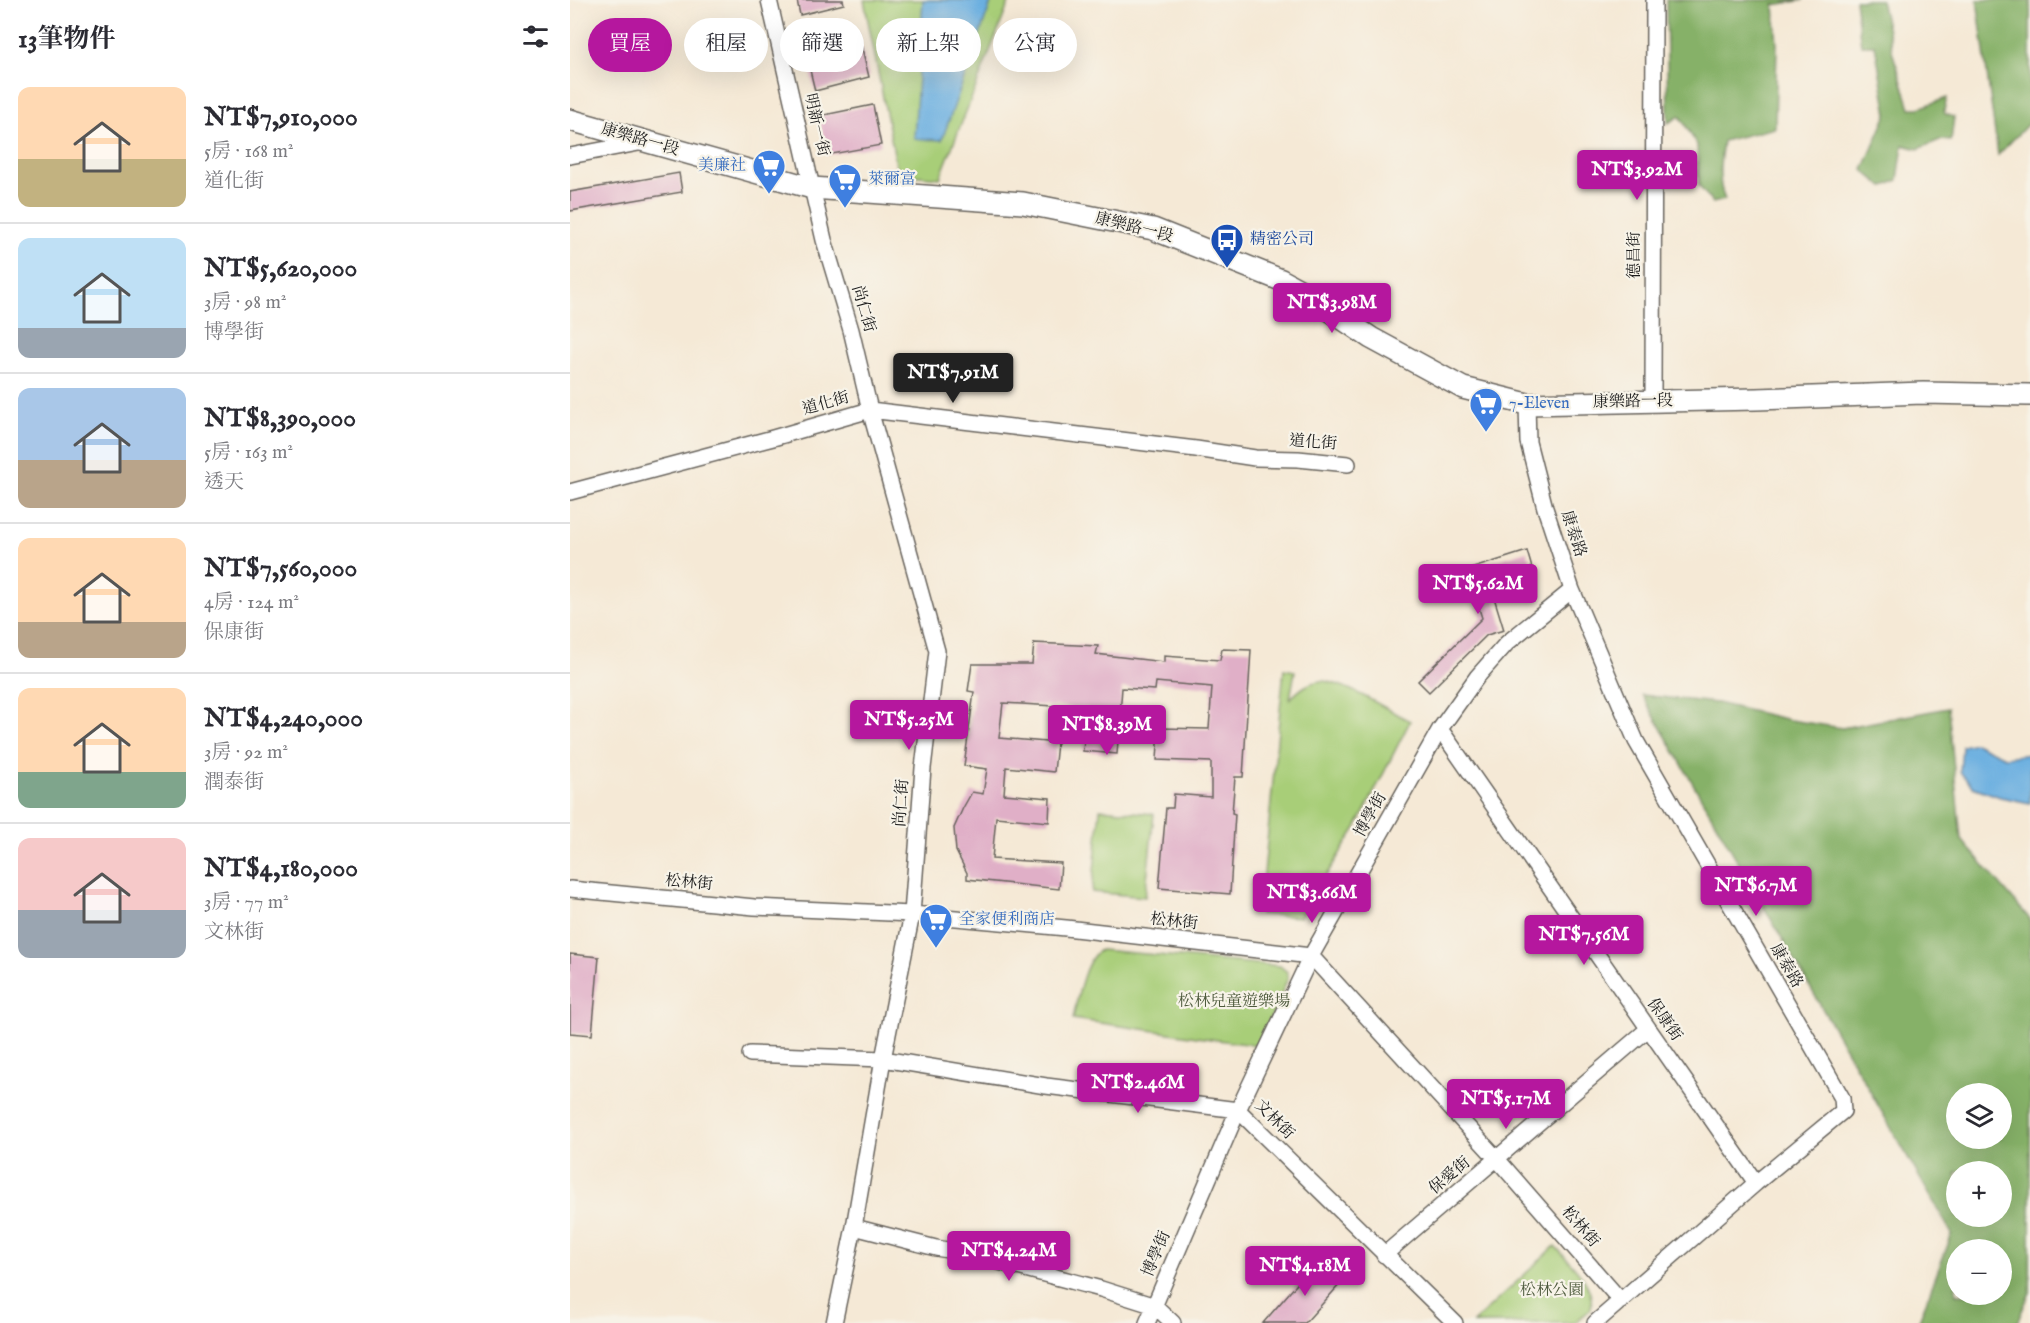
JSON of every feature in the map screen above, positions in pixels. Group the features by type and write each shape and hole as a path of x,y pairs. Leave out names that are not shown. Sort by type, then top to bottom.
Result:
{"street":[{"name":"明新一街","path":"769,0 812,188"},
{"name":"德昌街","path":"1653,402 1654,0"},
{"name":"康樂路一段","path":"570,120 812,188 1023,202 1153,229 1281,280 1304,292 1371,338 1463,388 1527,404 1923,393 2030,395"},
{"path":"570,156 647,141"},
{"name":"尚仁街","path":"812,188 824,240 851,330 870,410 937,651 923,768 912,914 834,1323"},
{"name":"康泰路","path":"1527,404 1528,442 1545,508 1572,590 1636,741 1842,1098 1843,1111 1756,1183 1595,1323"},
{"name":"道化街","path":"570,492 870,410 1255,458 1348,464"},
{"name":"博學街","path":"1147,1323 1238,1110 1311,956 1440,729 1477,677 1507,643 1572,590"},
{"name":"保康街","path":"1440,729 1756,1183"},
{"name":"松林街","path":"570,889 754,907 912,914 1066,928 1311,956 1497,1159 1621,1301"},
{"name":"保愛街","path":"1384,1255 1648,1029"},
{"name":"文林街","path":"750,1054 883,1059 1046,1086 1238,1110 1455,1323"},
{"path":"854,1227 965,1253 1101,1289 1155,1306 1173,1323"}],"green space":[{"path":"864,0 1010,0 1003,18 993,18 993,43 940,178 898,174 878,72 981,72 981,18 876,18 876,61"},
{"path":"1666,0 1804,0 1774,5 1777,44 1775,128 1723,141 1720,178 1725,200 1713,203 1699,186 1697,145 1680,116 1668,123"},
{"path":"1855,0 1881,0 1893,54 1910,108 1919,108 1947,98 1945,114 1954,117 1951,141 1940,140 1918,149 1903,145 1898,180 1883,187 1863,170 1887,114 1875,45 1861,45"},
{"path":"1977,0 2030,0 2030,122 1998,155"},
{"path":"1284,669 1295,671 1290,699 1312,683 1330,682 1353,691 1410,721 1356,828 1300,917 1260,914"},
{"path":"1642,695 1717,703 1790,720 1842,728 1948,708 1961,839 2030,919 2030,1292 2017,1323 1918,1323 1946,1250 1946,1305 2012,1305 2012,1239 1950,1239 1952,1234 1948,1227 2012,1227 2012,1161 1946,1161 1946,1224"},
{"path":"1100,809 1154,814 1145,897 1092,892"},
{"name":"松林兒童遊樂場","path":"1101,950 1280,966 1287,972 1288,978 1259,1046 1073,1019 1086,970 1095,954"},
{"name":"松林公園","path":"1555,1246 1586,1282 1591,1309 1574,1323 1473,1323"}],"water":[{"path":"923,0 992,0 981,31 981,18 922,18"},
{"path":"918,72 966,72 942,140 914,139"},
{"path":"1975,743 2005,757 2030,754 2030,803 2000,797 1973,787 1960,772 1962,746"}],"building":[{"path":"797,0 843,0 844,4 800,15"},
{"path":"864,57 869,77 815,91 810,72 864,72"},
{"path":"873,105 881,145 827,155 819,116"},
{"path":"679,173 682,192 570,211 570,192"},
{"path":"1527,551 1532,568 1489,581 1504,630 1487,635 1429,692 1418,681 1482,618 1467,570"},
{"path":"1034,643 1098,646 1096,654 1164,662 1164,656 1220,660 1222,649 1251,650 1243,777 1235,777 1230,894 1159,888 1166,808 1173,808 1174,794 1211,797 1211,762 1157,760 1159,728 1209,729 1212,687 1156,682 1155,690 1122,688 1117,754 1083,751 1087,708 1003,703 999,738 1057,743 1054,772 1006,767 1004,794 1050,798 1049,822 996,817 992,859 1061,863 1059,889 967,879 967,873 956,851 954,828 972,792 983,794 987,769 964,766 974,692 968,691 972,664 1032,664"},
{"path":"570,954 599,957 592,1035 570,1033"},
{"path":"1317,1261 1341,1283 1305,1323 1263,1323"}],"place":[{"name":"美廉社","path":"769,195"},
{"name":"萊爾富","path":"845,209"},
{"name":"精密公司","path":"1227,269"},
{"name":"7-Eleven","path":"1486,433"},
{"name":"全家便利商店","path":"936,949"}]}
